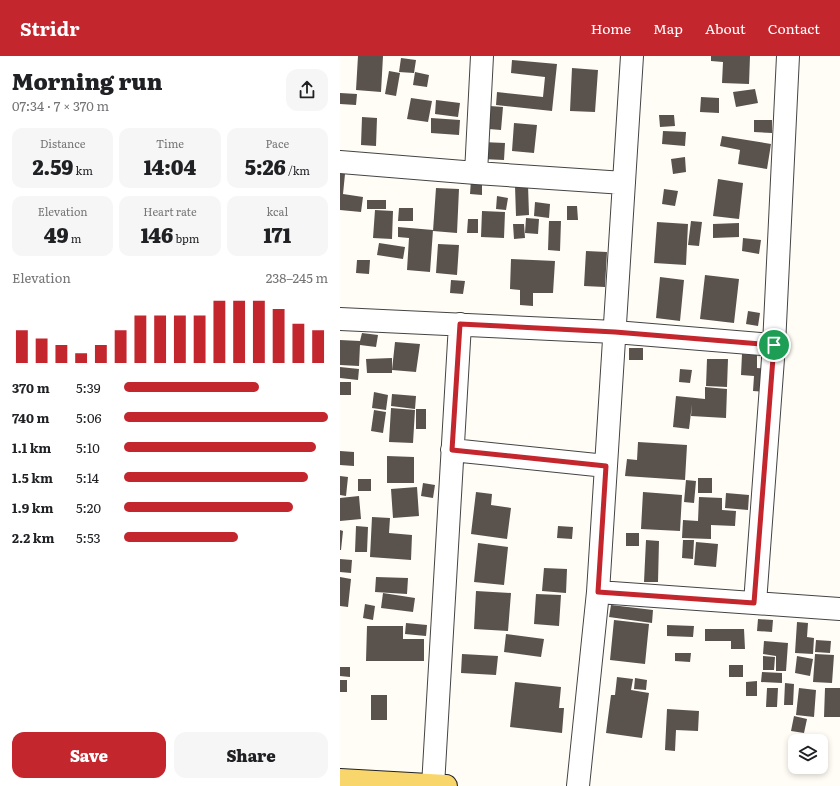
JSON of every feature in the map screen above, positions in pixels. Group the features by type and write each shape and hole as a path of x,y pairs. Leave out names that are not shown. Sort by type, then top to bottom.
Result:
{"main road":[{"path":"340,780 437,786"}],"street":[{"path":"476,173 482,56"},
{"path":"578,786 598,592 632,56"},
{"path":"754,603 774,345 788,56"},
{"path":"340,162 624,183"},
{"path":"340,319 615,332 774,345"},
{"path":"437,786 452,450 460,324"},
{"path":"452,450 606,466"},
{"path":"598,592 840,609"}],"building":[{"path":"358,56 383,56 381,92 356,90"},
{"path":"711,56 750,56 749,84 722,83 723,62 711,61"},
{"path":"401,58 416,60 414,73 399,72"},
{"path":"512,60 557,64 552,111 496,105 497,92 543,97 545,77 511,73"},
{"path":"572,68 598,70 595,112 570,111"},
{"path":"389,71 400,73 396,96 385,94"},
{"path":"415,72 429,75 427,87 413,85"},
{"path":"755,89 758,103 736,107 733,92"},
{"path":"340,93 357,94 356,105 340,104"},
{"path":"701,97 719,98 719,113 700,112"},
{"path":"411,98 432,101 428,122 407,119"},
{"path":"436,100 460,103 458,117 435,114"},
{"path":"490,106 503,107 501,130 489,129"},
{"path":"659,115 674,115 675,126 660,127"},
{"path":"362,117 377,118 376,146 361,145"},
{"path":"431,118 460,120 459,135 431,133"},
{"path":"754,120 772,120 772,133 754,132"},
{"path":"514,123 537,125 534,153 512,151"},
{"path":"663,131 686,132 685,146 662,144"},
{"path":"722,136 771,144 767,169 738,164 740,150 720,146"},
{"path":"482,142 505,143 504,160 482,159"},
{"path":"685,157 686,172 673,174 671,159"},
{"path":"340,173 345,174 343,194 363,197 361,212 340,210"},
{"path":"718,179 743,183 739,219 713,216"},
{"path":"471,180 482,181 482,195 470,194"},
{"path":"528,185 529,215 516,216 515,186"},
{"path":"436,188 459,189 457,233 433,231"},
{"path":"664,189 678,191 675,206 662,204"},
{"path":"497,196 508,198 506,210 496,209"},
{"path":"367,200 386,200 386,209 367,209"},
{"path":"535,202 550,204 549,218 534,216"},
{"path":"567,206 577,206 578,220 567,220"},
{"path":"399,208 413,208 413,221 398,221"},
{"path":"375,210 393,211 392,239 373,238"},
{"path":"482,211 505,212 504,238 481,237"},
{"path":"526,218 539,219 538,234 525,233"},
{"path":"468,219 478,219 478,233 467,233"},
{"path":"549,221 561,221 560,251 548,250"},
{"path":"691,221 702,222 699,246 688,245"},
{"path":"657,222 688,224 686,265 654,263"},
{"path":"739,223 739,237 713,238 713,224"},
{"path":"513,224 524,224 525,238 514,239"},
{"path":"398,227 433,230 430,272 407,270 409,238 398,237"},
{"path":"743,238 761,240 759,254 742,251"},
{"path":"379,243 405,247 403,259 377,255"},
{"path":"438,244 459,245 457,275 436,273"},
{"path":"586,251 607,252 605,287 584,286"},
{"path":"511,259 555,261 553,293 533,293 533,306 520,305 520,290 510,289"},
{"path":"357,260 370,260 369,274 356,273"},
{"path":"705,275 739,279 734,323 700,319"},
{"path":"660,277 684,280 680,321 656,318"},
{"path":"451,280 465,281 463,294 450,293"},
{"path":"748,311 760,313 758,326 746,324"},
{"path":"362,333 378,335 376,347 360,345 359,366 340,365 340,340 360,341"},
{"path":"395,342 420,344 416,372 392,370"},
{"path":"629,348 643,348 643,360 629,360"},
{"path":"742,354 757,355 757,368 770,369 768,392 753,391 754,376 741,375"},
{"path":"392,358 392,373 367,373 366,359"},
{"path":"707,359 728,359 727,387 706,386"},
{"path":"340,367 359,369 358,380 340,378"},
{"path":"680,369 692,370 690,383 679,382"},
{"path":"340,382 351,382 351,395 340,395"},
{"path":"705,387 727,389 726,418 691,416 692,404 689,429 673,427 676,396 705,399"},
{"path":"374,392 388,395 386,410 372,408"},
{"path":"392,394 416,396 415,409 391,406"},
{"path":"391,408 415,410 413,443 389,442"},
{"path":"416,409 426,409 426,429 416,429"},
{"path":"374,410 386,412 383,433 371,431"},
{"path":"638,442 687,445 685,480 625,476 627,459 637,460"},
{"path":"340,451 354,452 354,466 340,465"},
{"path":"387,456 414,457 414,483 387,483"},
{"path":"340,476 348,477 346,496 340,495"},
{"path":"698,478 712,478 712,493 698,493"},
{"path":"358,479 371,479 371,491 358,491"},
{"path":"686,480 696,481 694,503 684,502"},
{"path":"423,483 435,485 433,498 421,496"},
{"path":"417,487 419,516 393,518 391,489"},
{"path":"476,492 492,494 491,505 511,508 507,539 471,534"},
{"path":"643,492 682,495 680,531 641,529"},
{"path":"726,493 749,495 748,510 725,508"},
{"path":"359,496 361,519 340,521 340,498"},
{"path":"699,497 722,498 722,510 736,511 735,526 711,525 711,539 682,538 683,520 698,521"},
{"path":"372,517 390,518 389,533 412,535 411,560 370,557"},
{"path":"356,526 368,527 367,552 355,552"},
{"path":"558,526 573,527 572,539 557,538"},
{"path":"340,530 343,531 341,550 340,550"},
{"path":"626,533 639,533 639,546 626,546"},
{"path":"646,540 659,541 658,582 644,582"},
{"path":"683,540 694,540 693,559 682,558"},
{"path":"696,542 718,544 716,567 694,565"},
{"path":"478,543 508,547 504,585 474,582"},
{"path":"340,559 352,560 351,573 340,572"},
{"path":"544,568 567,569 566,593 542,591"},
{"path":"340,577 351,579 348,607 340,606"},
{"path":"376,577 408,578 407,594 375,592"},
{"path":"476,591 511,593 508,631 474,629"},
{"path":"383,593 415,598 413,612 381,608"},
{"path":"536,594 561,595 559,626 534,624"},
{"path":"365,604 375,606 373,620 363,618"},
{"path":"611,605 653,610 652,623 609,617"},
{"path":"758,619 773,620 772,632 757,631"},
{"path":"614,620 649,624 645,664 610,660"},
{"path":"797,622 808,623 807,637 814,638 813,654 795,653"},
{"path":"406,623 427,625 426,636 405,634"},
{"path":"667,625 694,626 693,637 667,636"},
{"path":"367,626 403,626 403,639 424,639 424,661 366,661"},
{"path":"705,629 744,629 745,649 731,649 731,641 705,641"},
{"path":"506,634 544,639 541,657 504,652"},
{"path":"816,640 831,641 830,653 815,652"},
{"path":"764,641 788,643 786,671 776,671 776,656 763,654"},
{"path":"675,653 691,653 690,662 675,661"},
{"path":"462,654 498,656 496,675 461,673"},
{"path":"815,654 834,655 832,683 813,682"},
{"path":"763,656 775,657 774,670 763,670"},
{"path":"797,656 813,659 810,676 795,673"},
{"path":"729,665 743,665 743,677 729,677"},
{"path":"340,667 350,667 350,677 340,676"},
{"path":"762,672 782,673 782,683 761,682"},
{"path":"617,677 633,679 631,690 649,693 642,738 606,733 611,695 615,695"},
{"path":"635,678 647,680 646,690 634,689"},
{"path":"340,680 347,680 347,692 340,692"},
{"path":"757,681 757,696 746,696 746,682"},
{"path":"515,682 561,687 559,708 564,708 562,733 510,727"},
{"path":"785,683 794,684 793,705 784,705"},
{"path":"767,688 778,688 777,707 766,707"},
{"path":"799,688 816,690 814,717 796,715"},
{"path":"825,688 840,688 840,717 824,717"},
{"path":"371,695 387,695 387,720 371,720"},
{"path":"667,709 699,711 698,731 676,730 675,751 665,750"},
{"path":"794,716 807,719 804,733 791,731"}],"route":[{"path":"460,324 615,332 774,345 754,603 598,592 606,466 452,450 460,324"}]}
